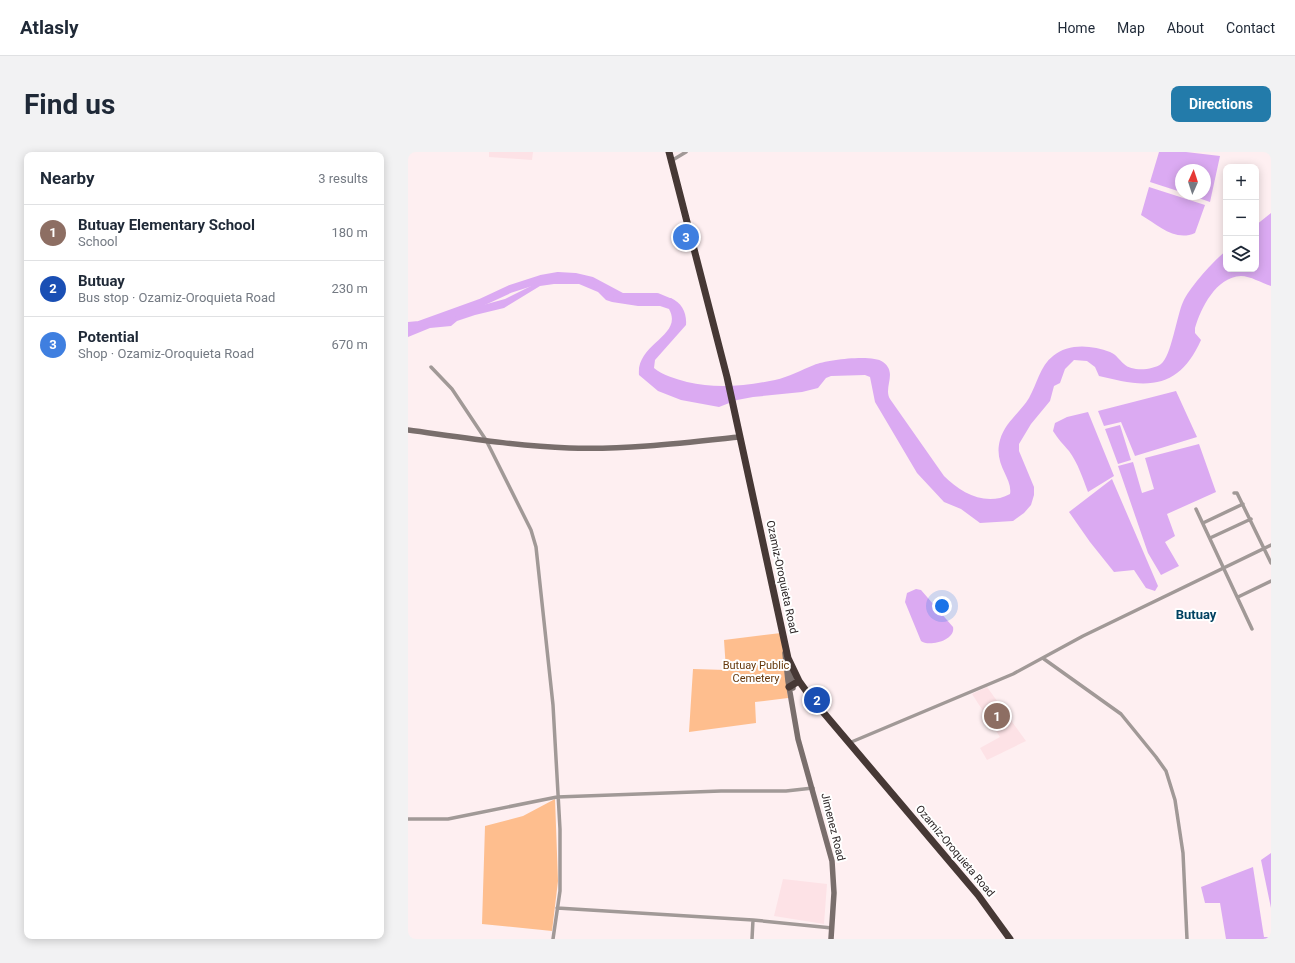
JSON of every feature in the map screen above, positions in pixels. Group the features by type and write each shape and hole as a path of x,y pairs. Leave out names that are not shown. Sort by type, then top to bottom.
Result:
{"highway":[{"name":"Ozamiz-Oroquieta Road","path":"669,152 727,377 788,658 799,681 831,722 978,895 1010,939"},
{"path":"791,686 799,681"}],"main road":[{"path":"408,430 486,440 568,448 599,448 692,442 739,437"},
{"name":"Jimenez Road","path":"784,642 801,745 832,861 834,893 831,939"},
{"name":"Jimenez Road","path":"788,658 791,686"}],"street":[{"path":"672,160 686,152"},
{"path":"431,367 452,389 486,440 531,530 536,547 553,705 560,873 553,939"},
{"path":"1234,493 1237,493 1243,504 1271,563"},
{"path":"1203,523 1243,504"},
{"path":"1196,509 1225,568 1252,629"},
{"path":"1210,538 1250,519"},
{"path":"849,743 988,685 1044,659 1083,636 1271,545"},
{"path":"1238,597 1271,581"},
{"path":"1044,659 1121,714 1156,757 1166,772 1175,800 1183,853 1187,939"},
{"path":"408,819 448,819 557,798 721,791 786,791 813,788"},
{"path":"557,908 753,920 832,928"},
{"path":"752,939 753,920"}],"shaded area":[{"path":"489,152 533,152 532,160 489,157"},
{"path":"1159,152 1186,152 1220,156 1211,197 1211,164 1175,164 1175,190 1150,182"},
{"path":"1149,187 1175,195 1175,200 1189,200 1205,205 1195,233 1188,235 1174,234 1141,215"},
{"path":"1271,213 1271,286 1252,278 1241,276 1224,282 1217,288 1201,312 1195,328 1195,333 1201,340 1187,364 1179,372 1170,378 1159,382 1135,383 1099,376 1095,367 1087,361 1074,360 1065,369 1060,383 1054,386 1050,401 1031,424 1019,444 1019,451 1034,487 1034,495 1031,505 1024,513 1013,521 980,523 961,509 944,502 917,473 875,402 870,377 865,375 831,376 826,378 818,388 802,392 737,400 719,407 681,400 658,391 639,375 640,364 645,355 670,326 672,318 669,309 660,306 638,306 612,302 606,300 598,292 579,284 554,284 540,286 504,308 457,321 451,326 430,328 408,337 408,328 505,299 541,281 555,278 571,278 590,283 620,299 671,298 675,300 683,309 686,316 686,325 655,360 654,368 661,373 687,382 731,386 780,379 814,365 829,361 869,358 883,362 887,366 890,375 888,394 890,399 944,476 966,493 983,498 1001,498 1010,494 1009,482 999,457 1000,440 1002,434 1005,428 1029,398 1042,370 1049,360 1059,352 1080,346 1110,352 1128,367 1132,368 1148,369 1161,364 1165,360 1171,345 1181,308 1186,296 1196,282 1215,261 1223,254 1223,272 1259,272 1259,223"},
{"path":"1176,391 1197,437 1135,456 1121,422 1104,426 1098,411"},
{"path":"1088,412 1114,476 1088,492 1075,461 1053,431 1055,423 1067,417"},
{"path":"1120,425 1131,460 1118,464 1105,429"},
{"path":"1199,444 1216,492 1167,514 1175,536 1165,542 1179,566 1161,575 1148,553 1118,466 1133,462 1142,493 1154,489 1145,458"},
{"path":"1112,479 1158,586 1155,591 1146,588 1134,570 1114,572 1069,512"},
{"path":"916,589 921,590 953,627 953,632 950,636 941,642 925,643 921,641 905,602 907,593"},
{"path":"987,687 1026,741 987,760 980,748 1000,737 972,694"},
{"path":"1271,853 1271,908 1261,860"},
{"path":"1253,867 1264,937 1271,937 1271,939 1226,939 1220,903 1205,903 1201,887"},
{"path":"783,879 827,884 824,924 774,916"}],"green space":[{"name":"Butuay Public Cemetery","path":"781,633 788,698 755,702 756,723 689,732 693,669 726,670 724,640"},
{"path":"555,799 558,881 552,931 482,924 485,826 523,816"}],"waterway":[{"path":"408,326 419,325 480,303 510,289 541,279 558,276 575,277 592,281 622,297 657,297 669,302"}],"place":[{"name":"Potential","path":"686,237"},
{"name":"Butuay","path":"817,700"},
{"name":"Butuay Elementary School","path":"997,716"}],"district":[{"name":"Butuay","path":"1196,614"}]}
